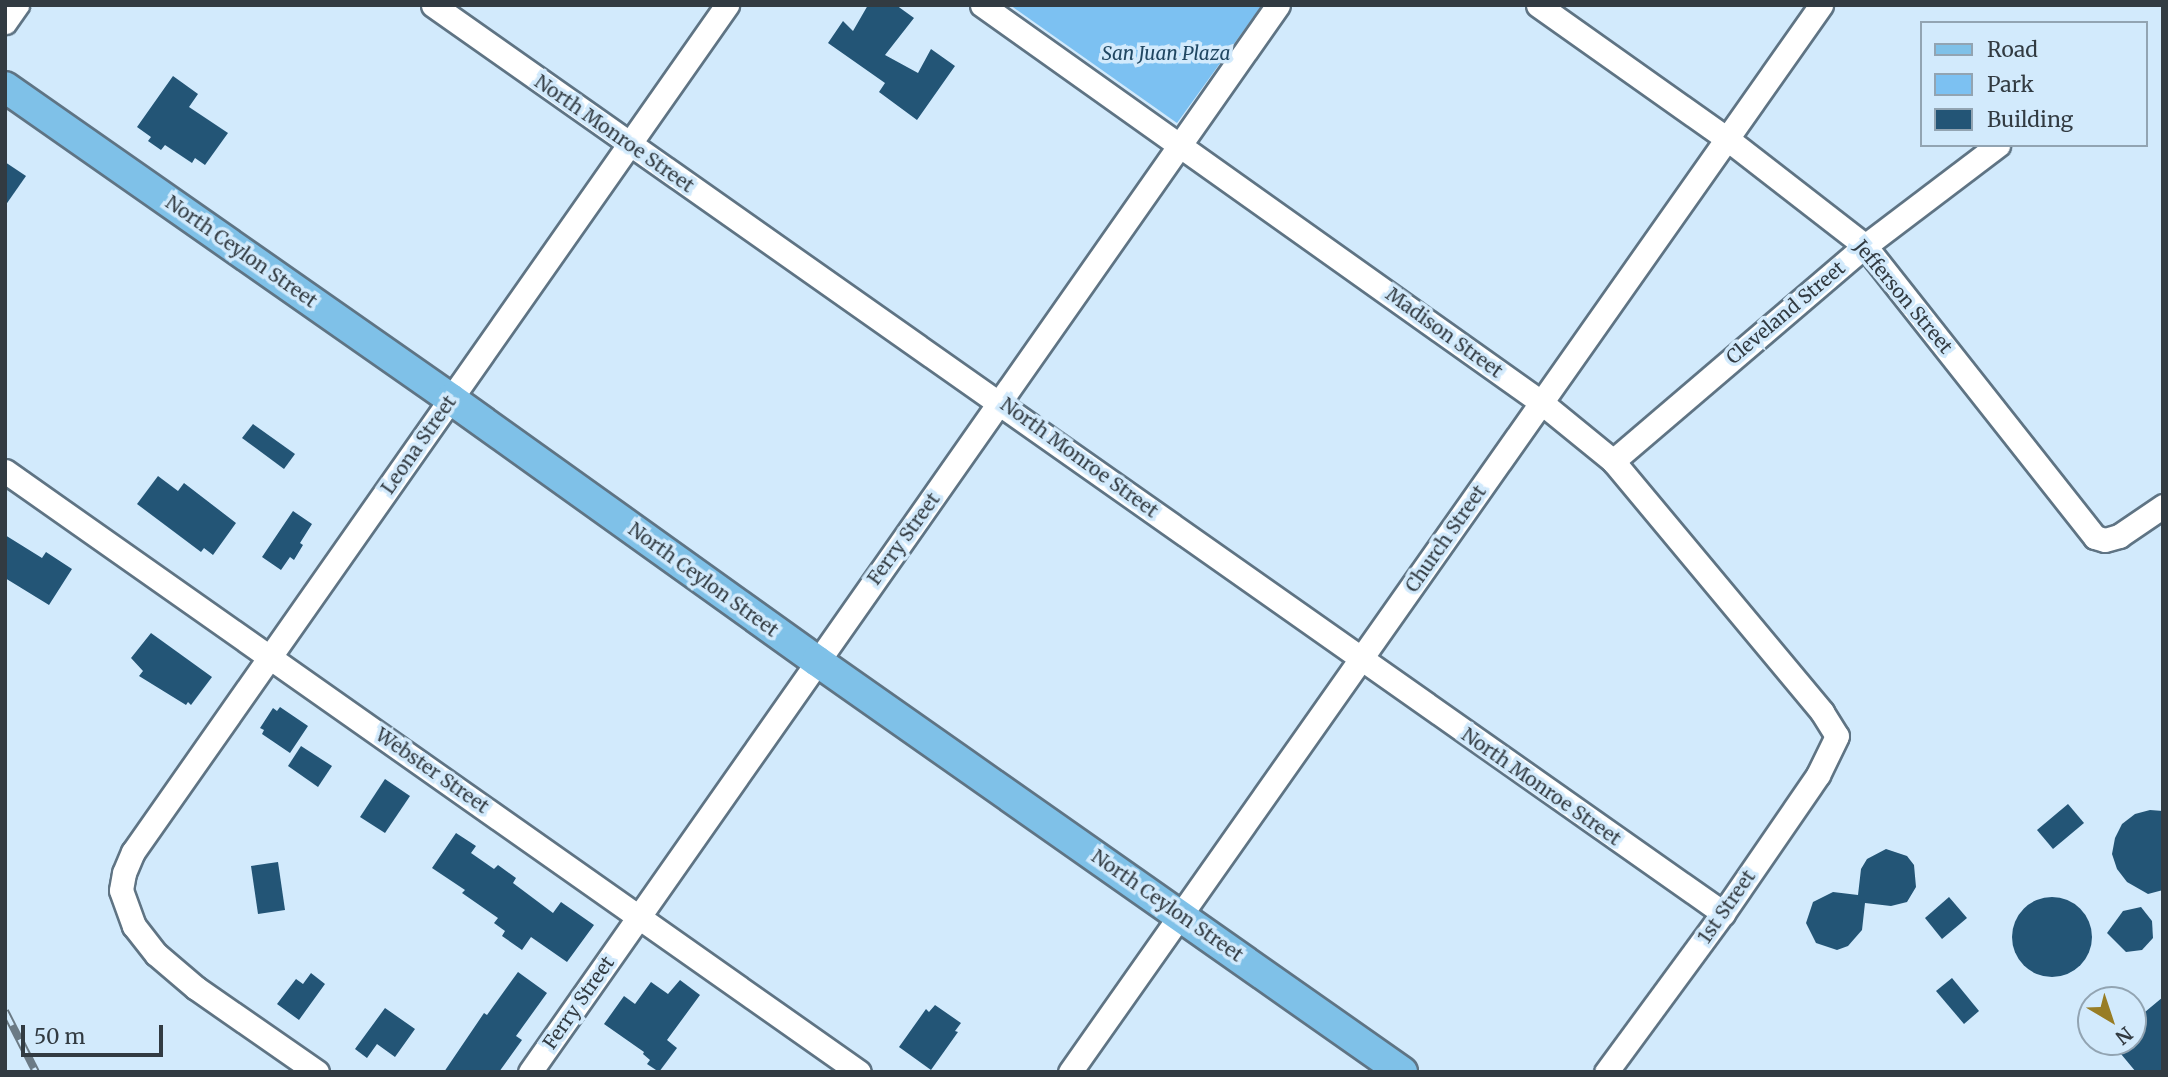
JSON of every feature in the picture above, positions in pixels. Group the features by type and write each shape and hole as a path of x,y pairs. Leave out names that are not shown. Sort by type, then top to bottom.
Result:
{"main road":[{"name":"North Ceylon Street","path":"5,87 452,399 817,661 1402,1072"}],"street":[{"path":"5,22 17,5"},
{"name":"North Monroe Street","path":"433,5 629,145 1002,403 1360,661 1723,913"},
{"name":"Leona Street","path":"317,1072 196,988 156,954 134,926 121,890 133,852 727,5"},
{"name":"Madison Street","path":"982,5 1542,404 1613,461 1822,712 1837,736"},
{"name":"Ferry Street","path":"530,1072 817,661 1002,403 1179,143 1278,5"},
{"name":"Jefferson Street","path":"1538,5 1726,138 1865,246 2095,537 2105,540 2119,536 2163,506"},
{"name":"Church Street","path":"1070,1072 1821,5"},
{"name":"Cleveland Street","path":"1613,461 1865,246 1995,147"},
{"name":"Webster Street","path":"5,471 859,1072"},
{"name":"1st Street","path":"1606,1072 1723,913 1818,775 1837,736"}],"green space":[{"name":"San Juan Plaza","path":"1010,5 1262,5 1177,123"}],"building":[{"path":"868,5 896,5 914,18 885,55 918,73 931,49 955,66 917,120 879,92 885,83 828,43 843,21 853,31"},
{"path":"173,76 198,94 189,107 228,133 205,165 195,158 192,163 165,145 161,150 148,141 151,137 137,127"},
{"path":"5,162 26,176 5,206"},
{"path":"253,424 295,454 284,469 242,438"},
{"path":"158,476 178,491 184,483 236,523 213,555 204,548 201,552 137,504"},
{"path":"293,511 312,524 300,543 303,545 294,560 290,557 281,570 262,557"},
{"path":"5,535 42,558 46,552 72,569 49,605 5,578"},
{"path":"151,633 212,677 191,705 188,702 186,705 139,676 143,671 131,658"},
{"path":"280,707 308,726 290,753 262,734 264,730 260,728 273,708 277,711"},
{"path":"301,746 332,766 318,787 288,766"},
{"path":"385,779 410,796 385,833 360,817"},
{"path":"2068,804 2084,823 2053,849 2037,830"},
{"path":"2150,810 2163,811 2163,890 2148,894 2127,882 2117,869 2112,854 2115,838 2122,824 2135,814"},
{"path":"456,833 476,846 471,853 494,869 498,865 516,878 513,883 553,913 561,902 594,925 567,962 531,937 522,950 502,936 505,931 494,923 498,918 462,893 465,890 432,868"},
{"path":"1886,849 1907,856 1914,865 1916,887 1907,902 1891,906 1865,903 1862,930 1848,946 1837,950 1816,943 1806,923 1813,902 1833,892 1858,895 1861,869 1867,859"},
{"path":"278,862 285,910 258,914 251,866"},
{"path":"1949,897 1967,918 1942,939 1925,918"},
{"path":"2044,897 2060,897 2081,908 2092,929 2092,945 2081,966 2060,977 2044,977 2030,971 2018,959 2012,945 2012,929 2018,915 2030,903"},
{"path":"2141,907 2152,921 2153,938 2142,950 2126,952 2107,933 2123,911"},
{"path":"518,972 547,993 516,1036 522,1040 499,1072 444,1072 484,1013 487,1015"},
{"path":"311,973 325,984 299,1020 277,1004 296,979 303,984"},
{"path":"1952,978 1979,1011 1964,1024 1936,991"},
{"path":"680,980 700,995 667,1040 677,1048 659,1072 647,1064 650,1060 644,1052 604,1024 624,996 635,1004 651,982 668,994"},
{"path":"2163,997 2163,1072 2136,1072 2123,1056 2147,1056 2147,1010"},
{"path":"935,1005 961,1023 955,1031 958,1032 931,1070 899,1047 926,1009 929,1012"},
{"path":"385,1008 415,1029 395,1057 377,1044 367,1058 355,1049"}],"railway":[{"path":"5,1011 36,1072"}]}
